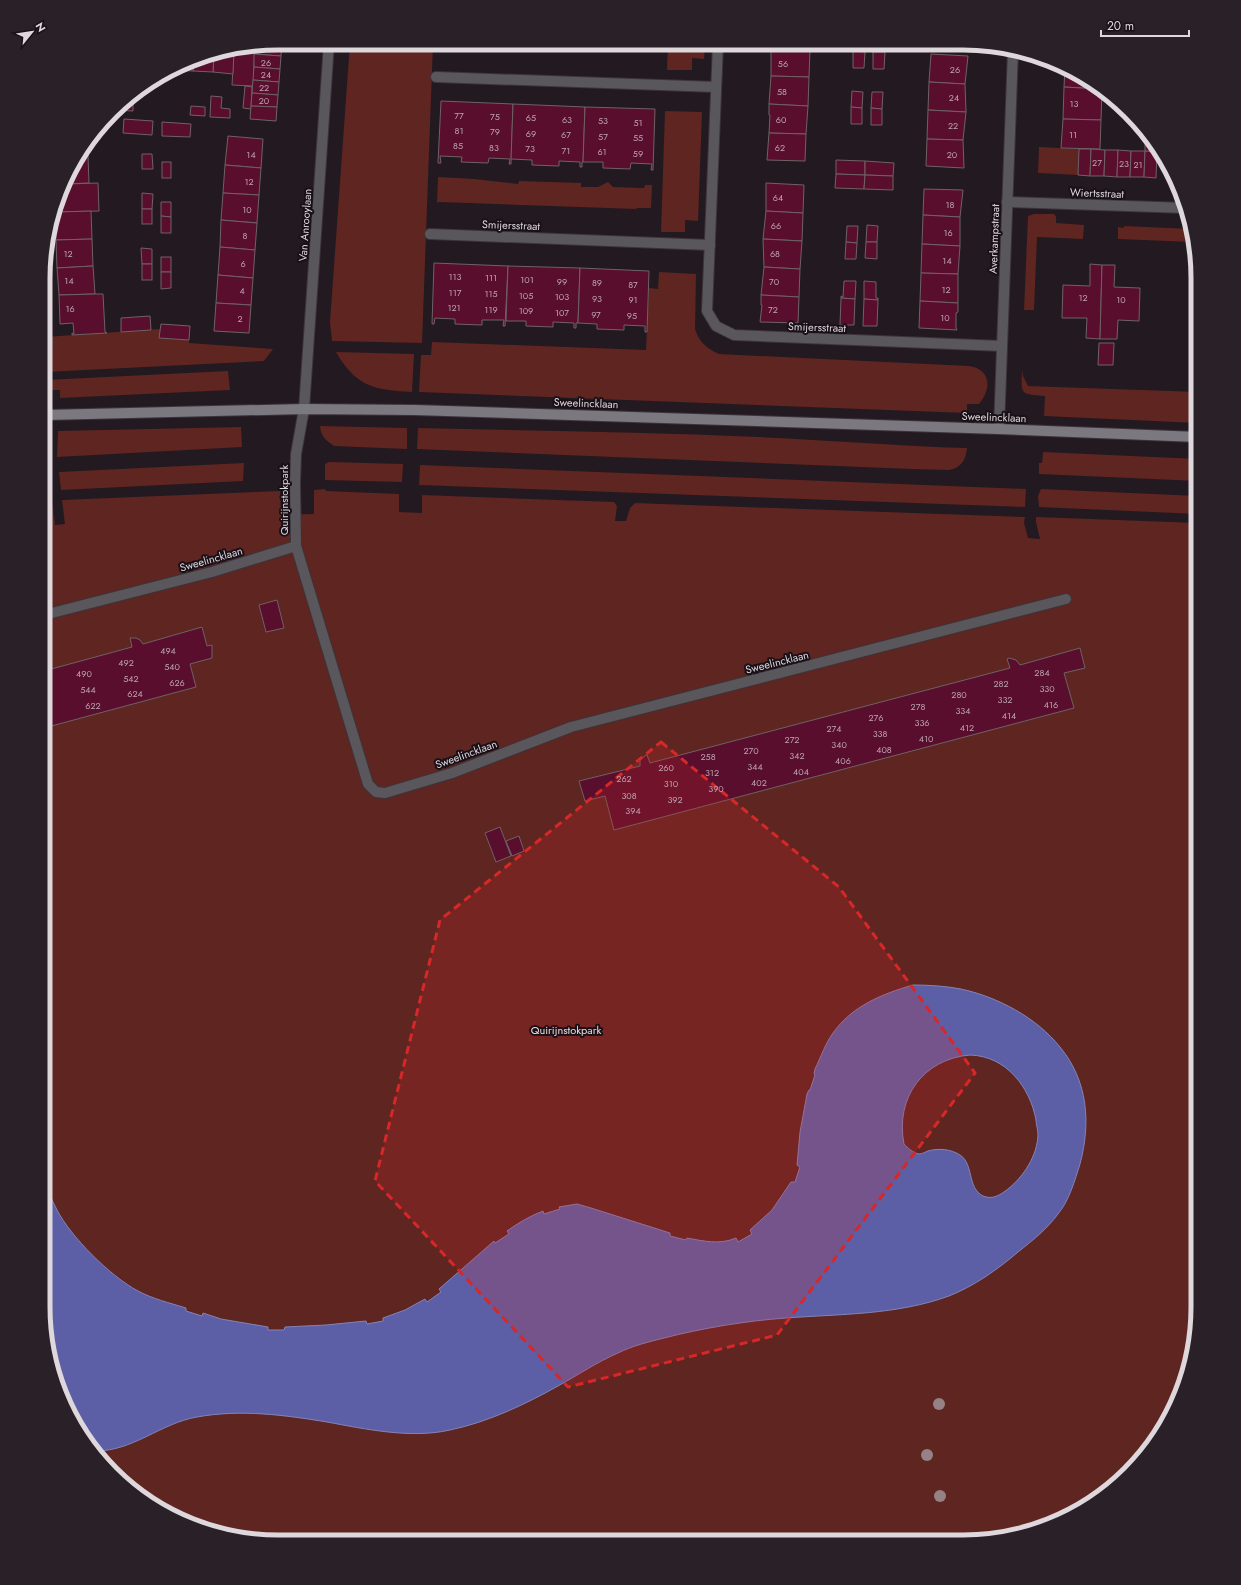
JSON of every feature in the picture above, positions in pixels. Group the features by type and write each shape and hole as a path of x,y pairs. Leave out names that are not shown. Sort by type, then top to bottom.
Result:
{"street":[{"name":"Van Anrooylaan","path":"296,454 304,409 329,50"},
{"name":"Smijersstraat","path":"718,50 707,311 716,326 734,335 1002,346"},
{"name":"Averkampstraat","path":"999,429 1013,56"},
{"path":"436,77 716,87"},
{"name":"Wiertsstraat","path":"1007,202 1180,208"},
{"name":"Smijersstraat","path":"430,234 710,245"},
{"name":"Sweelincklaan","path":"50,415 304,409 415,410 999,429 1191,438"},
{"name":"Quirijnstokpark","path":"296,454 296,546"},
{"name":"Sweelincklaan","path":"50,613 212,572 296,546 368,784 376,792 385,793 452,773 571,727 1066,600"}],"highlighted area":[{"path":"661,742 839,887 975,1073 777,1335 568,1387 375,1181 440,920"}],"green space":[{"path":"349,50 433,50 422,343 332,341 330,322"},
{"path":"668,50 705,50 704,59 692,58 692,70 667,70"},
{"path":"665,111 702,112 698,221 685,220 685,232 661,232"},
{"path":"1039,147 1079,149 1078,175 1038,173"},
{"path":"438,177 518,184 519,181 581,183 581,187 598,187 608,182 613,187 644,188 645,185 652,185 651,208 636,209 437,203"},
{"path":"1034,214 1054,214 1056,217 1056,223 1084,225 1083,239 1037,237 1034,310 1024,310 1028,216"},
{"path":"1124,226 1186,229 1188,242 1118,239 1118,227 1124,228"},
{"path":"659,272 696,274 695,329 699,338 704,344 719,354 969,366 982,371 985,375 987,380 986,392 979,404 967,404 967,413 419,392 421,355 431,355 432,342 646,350 649,288 658,289"},
{"path":"160,329 160,338 189,340 189,343 273,349 264,361 50,372 50,337"},
{"path":"336,352 414,354 412,392 377,388 359,380 343,364"},
{"path":"1022,370 1028,386 1191,392 1191,423 1044,416 1045,396 1031,395 1024,392 1022,389"},
{"path":"228,371 230,390 60,398 60,390 50,390 50,380"},
{"path":"320,426 407,428 407,449 334,446 323,436"},
{"path":"241,427 242,447 57,457 58,431"},
{"path":"418,428 716,435 967,448 962,463 953,469 912,469 417,449"},
{"path":"1043,452 1191,459 1191,481 1039,474 1039,463 1042,463"},
{"path":"329,462 403,464 402,482 325,480 325,464"},
{"path":"244,463 243,481 61,490 59,472"},
{"path":"420,465 1026,489 1025,507 419,485"},
{"name":"Quirijnstokpark","path":"325,489 326,491 399,494 399,512 422,513 422,495 614,502 617,506 615,521 626,521 630,508 635,503 1025,517 1024,523 1028,538 1040,539 1036,517 1191,523 1191,1322 1187,1351 1183,1366 1174,1394 1167,1408 1153,1434 1144,1446 1124,1468 1102,1488 1090,1497 1050,1518 1007,1531 978,1535 263,1535 234,1531 219,1527 191,1518 177,1511 151,1497 139,1488 117,1468 97,1446 88,1434 67,1394 54,1351 50,1322 50,501 52,501 55,525 65,524 62,500 280,491 281,515 314,514 314,490"},
{"path":"1041,489 1191,496 1191,514 1039,507 1038,496"}],"shaded area":[{"path":"913,985 949,987 989,997 1016,1010 1040,1027 1060,1047 1076,1074 1082,1088 1085,1103 1085,1133 1080,1164 1071,1190 1062,1209 1044,1230 1010,1259 976,1282 949,1296 909,1307 868,1313 771,1319 724,1325 679,1334 629,1348 595,1364 545,1393 492,1418 464,1427 435,1433 420,1434 388,1432 279,1415 230,1413 184,1420 121,1447 101,1450 88,1434 67,1394 54,1351 50,1322 50,1194 63,1221 81,1244 116,1276 138,1291 162,1301 186,1308 186,1311 202,1316 203,1313 221,1319 268,1327 268,1330 284,1330 285,1327 366,1321 367,1324 383,1321 383,1318 405,1310 425,1299 427,1302 441,1292 439,1289 494,1241 495,1243 509,1234 507,1231 515,1225 538,1213 543,1211 544,1214 560,1209 559,1207 577,1204 670,1233 670,1236 686,1240 687,1238 718,1242 736,1238 738,1242 752,1234 750,1230 772,1210 791,1182 795,1182 800,1167 797,1165 800,1132 807,1094 810,1090 815,1075 815,1069 830,1037 849,1015 858,1008 890,992","holes":["970,1055 995,1061 1005,1067 1022,1085 1033,1108 1038,1133 1035,1150 1029,1165 1024,1172 1008,1189 999,1195 987,1197 978,1192 972,1182 967,1164 960,1155 953,1151 940,1149 920,1154 915,1153 904,1144 902,1127 904,1111 909,1097 916,1084 926,1073 939,1064 953,1058"]}],"building":[{"path":"281,50 281,56 254,54 254,51"},
{"path":"771,50 810,50 809,77 771,76"},
{"path":"255,51 253,86 232,85 234,54"},
{"path":"853,51 865,52 864,68 853,68"},
{"path":"873,52 885,52 884,69 873,69"},
{"path":"234,54 233,74 213,72 214,60"},
{"path":"254,54 281,56 280,69 254,67"},
{"path":"931,54 968,56 965,84 929,82"},
{"path":"214,60 213,72 193,71 193,66"},
{"path":"193,66 193,71 184,70"},
{"path":"254,67 280,69 279,82 253,80"},
{"path":"1065,74 1091,88 1064,87"},
{"path":"771,76 809,77 808,106 769,104"},
{"path":"253,80 279,82 278,95 252,93"},
{"path":"929,82 965,84 966,112 928,110"},
{"path":"245,86 252,87 251,109 243,108"},
{"path":"1064,87 1091,88 1102,97 1101,120 1063,119"},
{"path":"852,91 863,92 862,108 851,107"},
{"path":"872,92 883,92 882,109 871,108"},
{"path":"252,93 278,95 277,107 251,106"},
{"path":"211,96 222,97 221,108 230,109 230,118 210,117"},
{"path":"441,101 513,104 511,164 509,164 510,159 489,158 488,163 461,162 462,157 440,156 441,163 438,163"},
{"path":"133,102 133,111 124,110"},
{"path":"513,104 585,107 582,167 580,167 580,162 559,161 559,166 532,165 532,160 511,159"},
{"path":"769,104 808,106 806,134 769,133"},
{"path":"191,106 205,107 205,116 190,115"},
{"path":"251,106 277,107 276,121 250,119"},
{"path":"585,107 655,109 653,170 651,170 652,164 631,163 630,169 603,168 603,162 583,162"},
{"path":"851,107 862,108 862,124 851,124"},
{"path":"871,108 882,109 882,125 871,125"},
{"path":"928,110 966,112 963,140 927,139"},
{"path":"124,119 153,121 152,135 123,133"},
{"path":"1063,119 1101,120 1100,149 1061,148"},
{"path":"162,122 191,124 190,137 162,136"},
{"path":"769,133 806,134 805,161 767,160"},
{"path":"228,136 263,139 261,168 225,165"},
{"path":"927,139 963,140 964,168 926,166"},
{"path":"1145,140 1153,152 1145,151"},
{"path":"1079,149 1091,149 1090,176 1078,175"},
{"path":"1091,149 1105,150 1104,176 1090,176"},
{"path":"1105,150 1118,150 1117,177 1104,176"},
{"path":"1118,150 1131,151 1130,177 1117,177"},
{"path":"1131,151 1145,151 1144,177 1130,177"},
{"path":"1145,151 1153,152 1157,158 1156,178 1144,177"},
{"path":"142,154 152,154 153,169 142,169"},
{"path":"85,156 88,156 89,183 71,184 74,177"},
{"path":"836,160 865,161 865,175 836,174"},
{"path":"865,161 894,163 893,176 865,175"},
{"path":"162,162 171,162 171,178 162,178"},
{"path":"225,165 261,168 259,195 223,193"},
{"path":"836,174 865,175 864,189 835,188"},
{"path":"865,175 893,176 893,190 864,189"},
{"path":"98,183 99,211 60,212 71,184"},
{"path":"766,183 804,185 803,213 766,211"},
{"path":"924,189 963,190 960,217 923,215"},
{"path":"142,193 153,194 152,209 142,209"},
{"path":"223,193 259,195 257,223 221,220"},
{"path":"161,202 171,202 171,217 161,216"},
{"path":"142,209 152,209 152,224 142,224"},
{"path":"91,211 92,239 56,240 55,228 60,212"},
{"path":"766,211 803,213 802,241 763,239"},
{"path":"923,215 960,217 960,246 922,244"},
{"path":"161,216 171,217 171,233 161,233"},
{"path":"221,220 257,223 255,250 220,247"},
{"path":"867,225 878,226 877,242 866,242"},
{"path":"847,226 858,226 857,243 846,242"},
{"path":"92,239 93,266 57,268 56,240"},
{"path":"763,239 802,241 800,269 764,267"},
{"path":"846,242 857,243 856,259 845,259"},
{"path":"866,242 877,242 877,259 865,258"},
{"path":"922,244 960,246 958,274 921,273"},
{"path":"220,247 255,250 253,278 218,275"},
{"path":"141,248 152,249 152,264 142,264"},
{"path":"161,257 171,257 171,272 161,272"},
{"path":"434,263 508,266 505,326 503,326 504,320 482,320 482,325 455,324 455,319 435,318 434,324 432,324"},
{"path":"142,264 152,264 152,280 142,280"},
{"path":"1090,264 1102,265 1100,339 1086,338 1087,318 1062,318 1063,285 1090,286"},
{"path":"1102,265 1115,265 1114,287 1140,288 1139,321 1118,320 1117,339 1100,339"},
{"path":"93,266 95,294 59,295 57,268"},
{"path":"508,266 580,268 578,323 576,323 576,328 574,328 574,323 553,322 553,327 526,326 526,321 506,321"},
{"path":"764,267 800,269 799,297 761,295"},
{"path":"580,268 649,271 647,332 645,332 645,326 624,325 624,330 597,329 597,324 578,323"},
{"path":"161,272 171,272 171,288 161,289"},
{"path":"921,273 958,274 958,303 920,301"},
{"path":"218,275 253,278 251,305 216,303"},
{"path":"844,281 856,281 855,299 841,298 841,296 843,297"},
{"path":"864,281 876,282 876,298 878,298 878,300 864,299"},
{"path":"103,294 105,332 107,333 72,335 72,333 74,334 73,323 60,324 59,295"},
{"path":"761,295 799,297 798,323 760,322 762,305"},
{"path":"841,298 855,299 854,325 840,325"},
{"path":"864,299 878,300 877,326 863,326"},
{"path":"920,301 958,303 958,312 956,313 957,330 919,328"},
{"path":"216,303 251,305 249,333 214,331"},
{"path":"150,316 151,330 121,332 121,318"},
{"path":"161,324 190,326 189,340 159,338"},
{"path":"1099,343 1114,343 1113,365 1098,365"},
{"path":"277,600 284,628 266,632 259,605"},
{"path":"202,627 207,646 212,645 212,658 190,664 196,687 50,726 50,669 132,647 130,638 136,638 143,644"},
{"path":"1080,648 1085,668 1064,673 1074,708 614,830 605,796 585,801 579,781 640,766 640,760 646,755 650,763 1010,668 1007,659 1009,658 1016,660 1020,665"},
{"path":"500,827 511,856 496,862 485,833"},
{"path":"519,836 524,851 512,856 506,841"}]}
